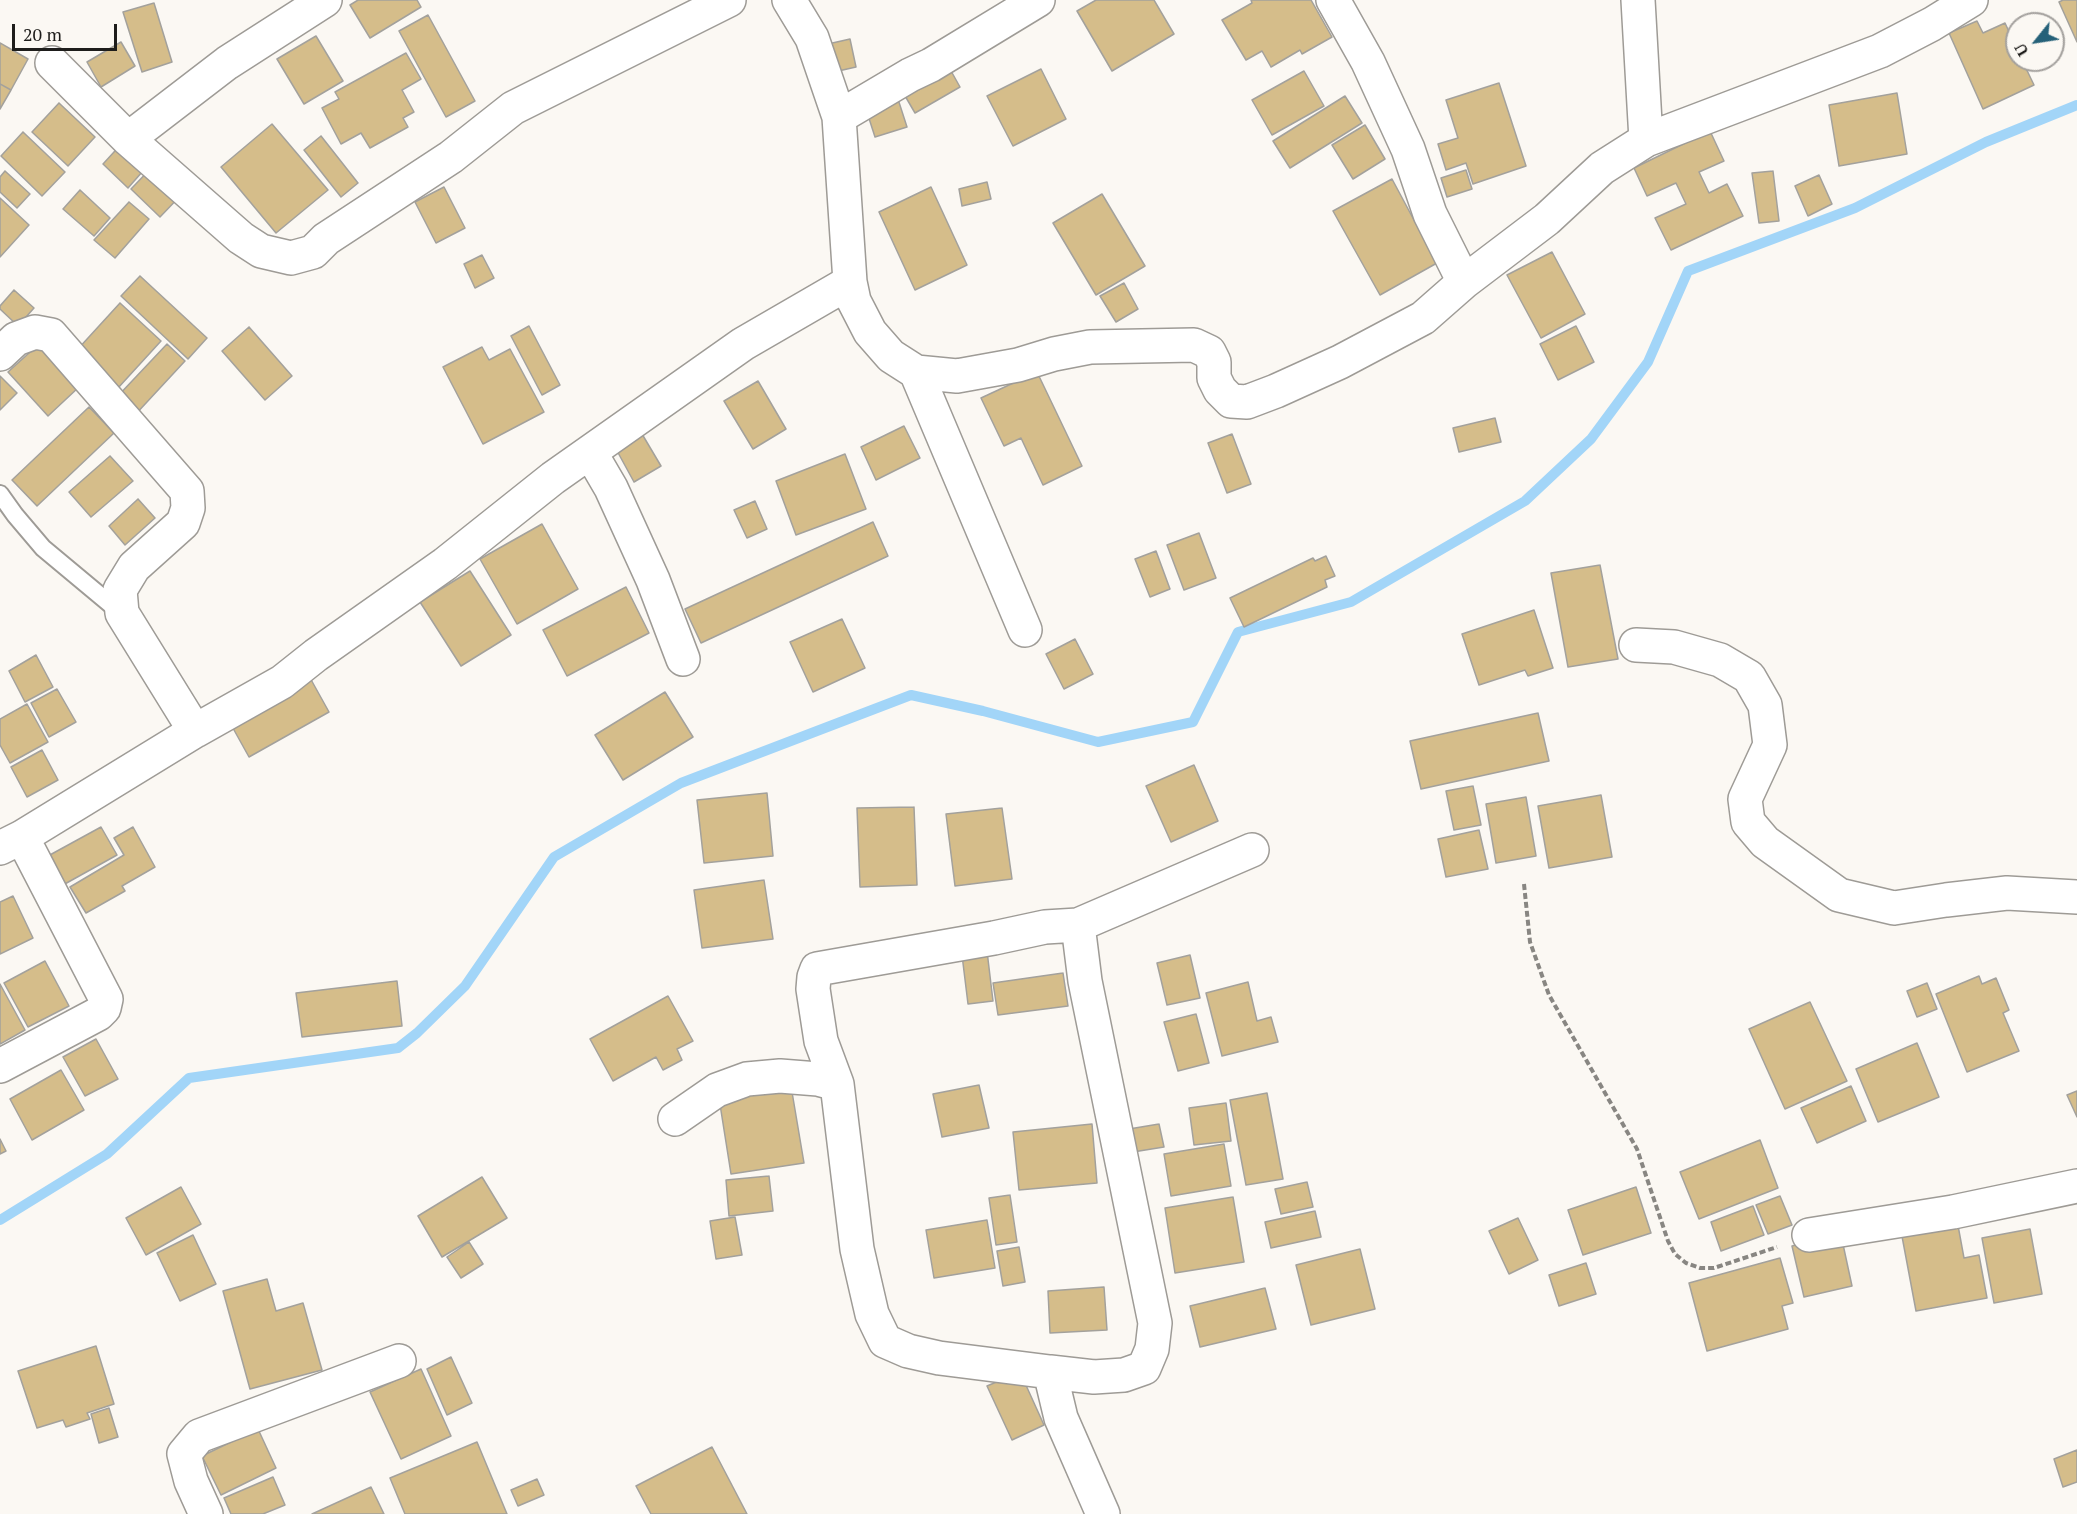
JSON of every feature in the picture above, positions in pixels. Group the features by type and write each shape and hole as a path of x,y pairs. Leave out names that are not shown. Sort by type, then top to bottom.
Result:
{"street":[{"path":"128,139 227,63 325,0"},
{"path":"52,63 128,139 241,238 261,251 291,258 313,252 326,239 452,157 513,108 729,0"},
{"path":"789,0 812,38 838,117 850,282 854,301 870,332 891,356 916,372 957,376 1018,365 1054,354 1090,347 1194,345 1209,352 1214,362 1214,378 1220,390 1231,401 1247,402 1340,362 1423,318 1464,282 1547,219 1602,168 1646,140 1880,51 1932,24 1971,0"},
{"path":"838,117 931,65 1038,0"},
{"path":"1333,0 1368,62 1408,149 1431,214 1464,282"},
{"path":"1638,0 1646,140"},
{"path":"0,1066 98,1014 104,1008 106,999 11,843 195,731 282,682 316,655 445,564 553,478 743,344 850,282"},
{"path":"0,354 16,339 35,332 51,335 187,491 188,508 183,523 134,567 120,590 122,613 195,731"},
{"path":"916,372 1024,630"},
{"path":"590,452 611,488 653,580 682,659"},
{"path":"1636,645 1674,647 1720,660 1749,677 1766,705 1770,745 1745,799 1748,822 1765,842 1839,895 1894,909 2007,893 2077,897"},
{"path":"1078,925 1084,981 1155,1323 1152,1349 1144,1368 1124,1375 1094,1377 939,1358 908,1351 885,1341 872,1314 857,1249 837,1083 821,1041 813,989 817,969 1046,927 1078,925 1252,850"},
{"path":"675,1119 717,1090 747,1079 780,1076 837,1083"},
{"path":"1809,1236 1953,1212 2077,1186"},
{"path":"206,1514 191,1481 184,1454 200,1436 399,1361"},
{"path":"1050,1372 1061,1418 1103,1514"}],"lane":[{"path":"0,494 43,548 122,613"}],"path":[{"path":"1524,884 1530,942 1549,994 1637,1149 1668,1241 1675,1254 1686,1263 1700,1269 1714,1268 1809,1236"}],"building":[{"path":"358,0 417,0 421,7 370,38 350,5"},
{"path":"1096,0 1154,0 1174,34 1112,71 1077,11"},
{"path":"1251,0 1311,0 1332,37 1302,54 1300,50 1271,67 1262,51 1246,60 1222,20 1252,3"},
{"path":"2077,0 2077,42 2065,12 2059,2"},
{"path":"154,3 172,62 142,72 123,12"},
{"path":"428,15 475,101 446,117 399,31"},
{"path":"1977,21 1983,33 2005,23 2005,72 2028,72 2034,85 1983,109 1949,33"},
{"path":"316,36 343,81 304,104 277,59"},
{"path":"850,39 856,67 834,72 828,44"},
{"path":"121,42 135,66 101,87 87,62"},
{"path":"0,43 28,59 11,90 0,84"},
{"path":"406,53 421,79 402,90 414,112 403,118 408,127 370,148 361,133 341,144 322,108 339,99 335,92"},
{"path":"946,62 960,87 915,113 901,89"},
{"path":"1041,69 1066,119 1013,146 987,96"},
{"path":"1304,71 1324,106 1272,135 1252,100"},
{"path":"1499,83 1526,166 1473,184 1466,163 1446,170 1438,144 1458,138 1446,100"},
{"path":"0,84 11,90 0,109"},
{"path":"1897,93 1907,154 1839,166 1829,105"},
{"path":"897,96 907,127 875,137 865,106"},
{"path":"1345,96 1362,123 1290,168 1273,141"},
{"path":"59,103 95,137 68,166 32,132"},
{"path":"272,124 328,190 276,233 221,167"},
{"path":"1365,125 1385,159 1353,179 1332,145"},
{"path":"1710,131 1724,161 1699,172 1709,193 1727,184 1743,216 1671,250 1655,218 1686,204 1676,183 1647,196 1634,168"},
{"path":"23,132 65,172 42,196 1,156"},
{"path":"321,136 358,183 341,197 304,150"},
{"path":"125,140 150,163 128,188 103,164"},
{"path":"154,165 183,193 160,217 131,189"},
{"path":"1466,170 1472,189 1447,197 1441,178"},
{"path":"5,171 30,194 17,208 0,192 0,177"},
{"path":"1773,171 1779,221 1759,223 1752,173"},
{"path":"1819,175 1832,204 1808,216 1795,186"},
{"path":"1392,179 1437,263 1380,295 1333,211"},
{"path":"987,182 991,199 962,206 959,189"},
{"path":"444,187 465,228 436,243 415,202"},
{"path":"931,187 967,265 915,290 879,212"},
{"path":"80,190 110,218 94,236 63,209"},
{"path":"1102,194 1145,266 1096,295 1053,223"},
{"path":"0,198 29,225 0,257"},
{"path":"129,202 149,219 115,258 94,240"},
{"path":"1552,252 1585,314 1541,338 1507,275"},
{"path":"482,255 494,278 475,288 464,264"},
{"path":"140,276 207,338 188,359 121,296"},
{"path":"1124,283 1138,309 1116,322 1100,296"},
{"path":"14,290 34,308 18,326 0,309"},
{"path":"120,303 161,341 118,388 77,350"},
{"path":"529,326 560,385 542,395 511,336"},
{"path":"1576,326 1594,362 1558,380 1540,344"},
{"path":"249,327 292,376 265,400 222,351"},
{"path":"39,344 79,387 48,416 8,372"},
{"path":"167,344 185,361 134,416 116,398"},
{"path":"482,347 489,360 510,349 544,412 483,444 443,367"},
{"path":"1037,372 1082,466 1043,485 1021,438 1004,446 981,398"},
{"path":"0,376 17,393 0,410"},
{"path":"758,381 786,429 753,449 724,401"},
{"path":"89,407 114,433 37,506 12,480"},
{"path":"1495,418 1501,442 1459,452 1453,428"},
{"path":"904,426 920,458 876,480 861,447"},
{"path":"642,434 661,466 634,482 616,449"},
{"path":"1232,434 1251,484 1227,493 1208,443"},
{"path":"845,454 866,509 796,535 776,481"},
{"path":"110,456 133,481 91,517 69,492"},
{"path":"138,499 155,518 125,545 109,526"},
{"path":"755,501 767,529 747,538 734,510"},
{"path":"873,522 888,556 701,643 685,609"},
{"path":"542,524 578,589 517,624 480,559"},
{"path":"1199,533 1216,578 1184,590 1167,545"},
{"path":"1156,551 1170,589 1150,597 1135,559"},
{"path":"1326,556 1335,576 1325,580 1327,587 1244,627 1230,598 1313,558 1315,561"},
{"path":"1600,565 1618,659 1568,667 1551,573"},
{"path":"470,571 511,635 461,666 420,602"},
{"path":"626,587 649,633 567,676 543,630"},
{"path":"1534,610 1553,668 1528,676 1525,670 1479,685 1462,634"},
{"path":"842,619 865,668 813,692 790,642"},
{"path":"1075,639 1093,674 1064,689 1046,654"},
{"path":"36,655 53,687 25,702 9,671"},
{"path":"309,676 329,712 249,757 229,721"},
{"path":"57,689 76,722 49,737 31,703"},
{"path":"665,692 693,737 623,780 595,735"},
{"path":"27,704 48,742 10,763 0,745 0,719"},
{"path":"1538,713 1549,761 1421,789 1410,741"},
{"path":"42,750 58,780 27,797 11,767"},
{"path":"1194,765 1218,821 1171,842 1146,786"},
{"path":"1473,786 1481,825 1454,830 1446,791"},
{"path":"767,793 773,856 704,863 697,800"},
{"path":"1601,795 1612,857 1549,868 1538,806"},
{"path":"1526,797 1536,856 1496,863 1486,804"},
{"path":"914,807 917,885 860,887 857,808"},
{"path":"1002,808 1012,879 955,886 946,814"},
{"path":"101,827 117,855 63,885 48,856"},
{"path":"133,827 155,867 122,886 125,891 86,913 70,887 124,855 114,838"},
{"path":"1479,830 1488,869 1446,877 1438,839"},
{"path":"764,880 773,939 702,948 694,890"},
{"path":"13,896 33,938 0,954 0,902"},
{"path":"987,951 993,1001 968,1004 962,955"},
{"path":"1190,955 1200,998 1167,1005 1157,963"},
{"path":"45,961 69,1006 28,1027 4,983"},
{"path":"1063,973 1068,1006 998,1015 993,983"},
{"path":"1979,976 1982,984 1996,978 2009,1010 2003,1013 2019,1051 1967,1072 1936,994"},
{"path":"397,981 402,1026 302,1037 296,993"},
{"path":"1248,982 1257,1021 1271,1017 1278,1042 1222,1056 1206,993"},
{"path":"1927,983 1937,1009 1917,1017 1907,991"},
{"path":"0,984 25,1030 0,1044"},
{"path":"668,996 693,1041 677,1049 682,1060 663,1070 656,1057 613,1081 590,1039"},
{"path":"1810,1002 1847,1081 1785,1109 1749,1029"},
{"path":"1196,1014 1209,1063 1178,1071 1164,1022"},
{"path":"96,1039 118,1079 85,1096 63,1057"},
{"path":"1917,1043 1939,1097 1878,1122 1856,1069"},
{"path":"61,1070 84,1110 32,1140 10,1099"},
{"path":"979,1085 989,1128 942,1137 933,1094"},
{"path":"791,1086 804,1163 731,1174 719,1098"},
{"path":"1851,1086 1866,1121 1817,1143 1801,1108"},
{"path":"2077,1091 2077,1117 2067,1095"},
{"path":"1267,1093 1283,1179 1246,1185 1230,1100"},
{"path":"1226,1103 1231,1141 1194,1145 1189,1108"},
{"path":"1092,1124 1097,1183 1019,1190 1013,1132"},
{"path":"1159,1124 1164,1147 1133,1152 1129,1129"},
{"path":"0,1139 6,1151 0,1154"},
{"path":"1760,1140 1778,1188 1699,1219 1680,1172"},
{"path":"1224,1144 1231,1186 1171,1196 1164,1154"},
{"path":"769,1176 773,1211 729,1216 726,1180"},
{"path":"482,1177 507,1218 442,1257 418,1216"},
{"path":"1307,1182 1313,1207 1281,1214 1275,1189"},
{"path":"181,1187 201,1224 146,1255 126,1218"},
{"path":"1636,1187 1651,1233 1583,1255 1568,1210"},
{"path":"1010,1195 1017,1242 996,1245 989,1198"},
{"path":"1780,1196 1792,1225 1768,1234 1756,1205"},
{"path":"1233,1197 1244,1262 1175,1273 1165,1208"},
{"path":"1753,1206 1764,1235 1721,1251 1711,1222"},
{"path":"1315,1211 1321,1237 1271,1248 1265,1222"},
{"path":"735,1217 742,1255 716,1259 710,1221"},
{"path":"1518,1218 1538,1260 1509,1274 1489,1231"},
{"path":"987,1220 995,1268 934,1278 926,1230"},
{"path":"1957,1220 1964,1258 1979,1255 1987,1298 1916,1311 1901,1231"},
{"path":"2030,1229 2042,1294 1994,1303 1982,1238"},
{"path":"193,1235 216,1284 180,1301 157,1253"},
{"path":"1841,1235 1852,1286 1804,1297 1792,1246"},
{"path":"469,1242 483,1264 461,1278 447,1257"},
{"path":"1019,1247 1025,1282 1003,1286 997,1251"},
{"path":"1360,1249 1375,1309 1311,1325 1296,1265"},
{"path":"1780,1258 1793,1303 1782,1306 1788,1329 1707,1351 1689,1283"},
{"path":"1586,1263 1596,1294 1559,1306 1549,1275"},
{"path":"267,1279 276,1311 303,1303 322,1370 250,1389 223,1291"},
{"path":"1104,1287 1107,1330 1050,1333 1048,1291"},
{"path":"1265,1288 1276,1329 1200,1347 1190,1306"},
{"path":"96,1346 114,1404 87,1413 90,1419 66,1427 63,1420 37,1428 18,1371"},
{"path":"451,1357 472,1403 447,1415 427,1369"},
{"path":"421,1369 451,1436 401,1459 370,1392"},
{"path":"1020,1372 1044,1425 1012,1440 987,1386"},
{"path":"109,1408 118,1437 99,1443 91,1414"},
{"path":"258,1429 276,1468 221,1495 202,1456"},
{"path":"477,1442 507,1514 405,1514 390,1478"},
{"path":"712,1447 747,1514 651,1514 636,1486"},
{"path":"2077,1450 2077,1482 2063,1487 2054,1459"},
{"path":"273,1477 285,1505 263,1514 231,1514 224,1498"},
{"path":"537,1479 544,1495 518,1506 511,1490"},
{"path":"371,1487 384,1514 312,1514"}],"waterway":[{"path":"0,1220 107,1154 189,1078 398,1048 417,1033 465,986 554,857 681,783 911,695 983,711 1098,742 1193,722 1238,632 1351,602 1525,501 1591,439 1648,362 1688,271 1855,208 1986,142 2077,105"}]}
